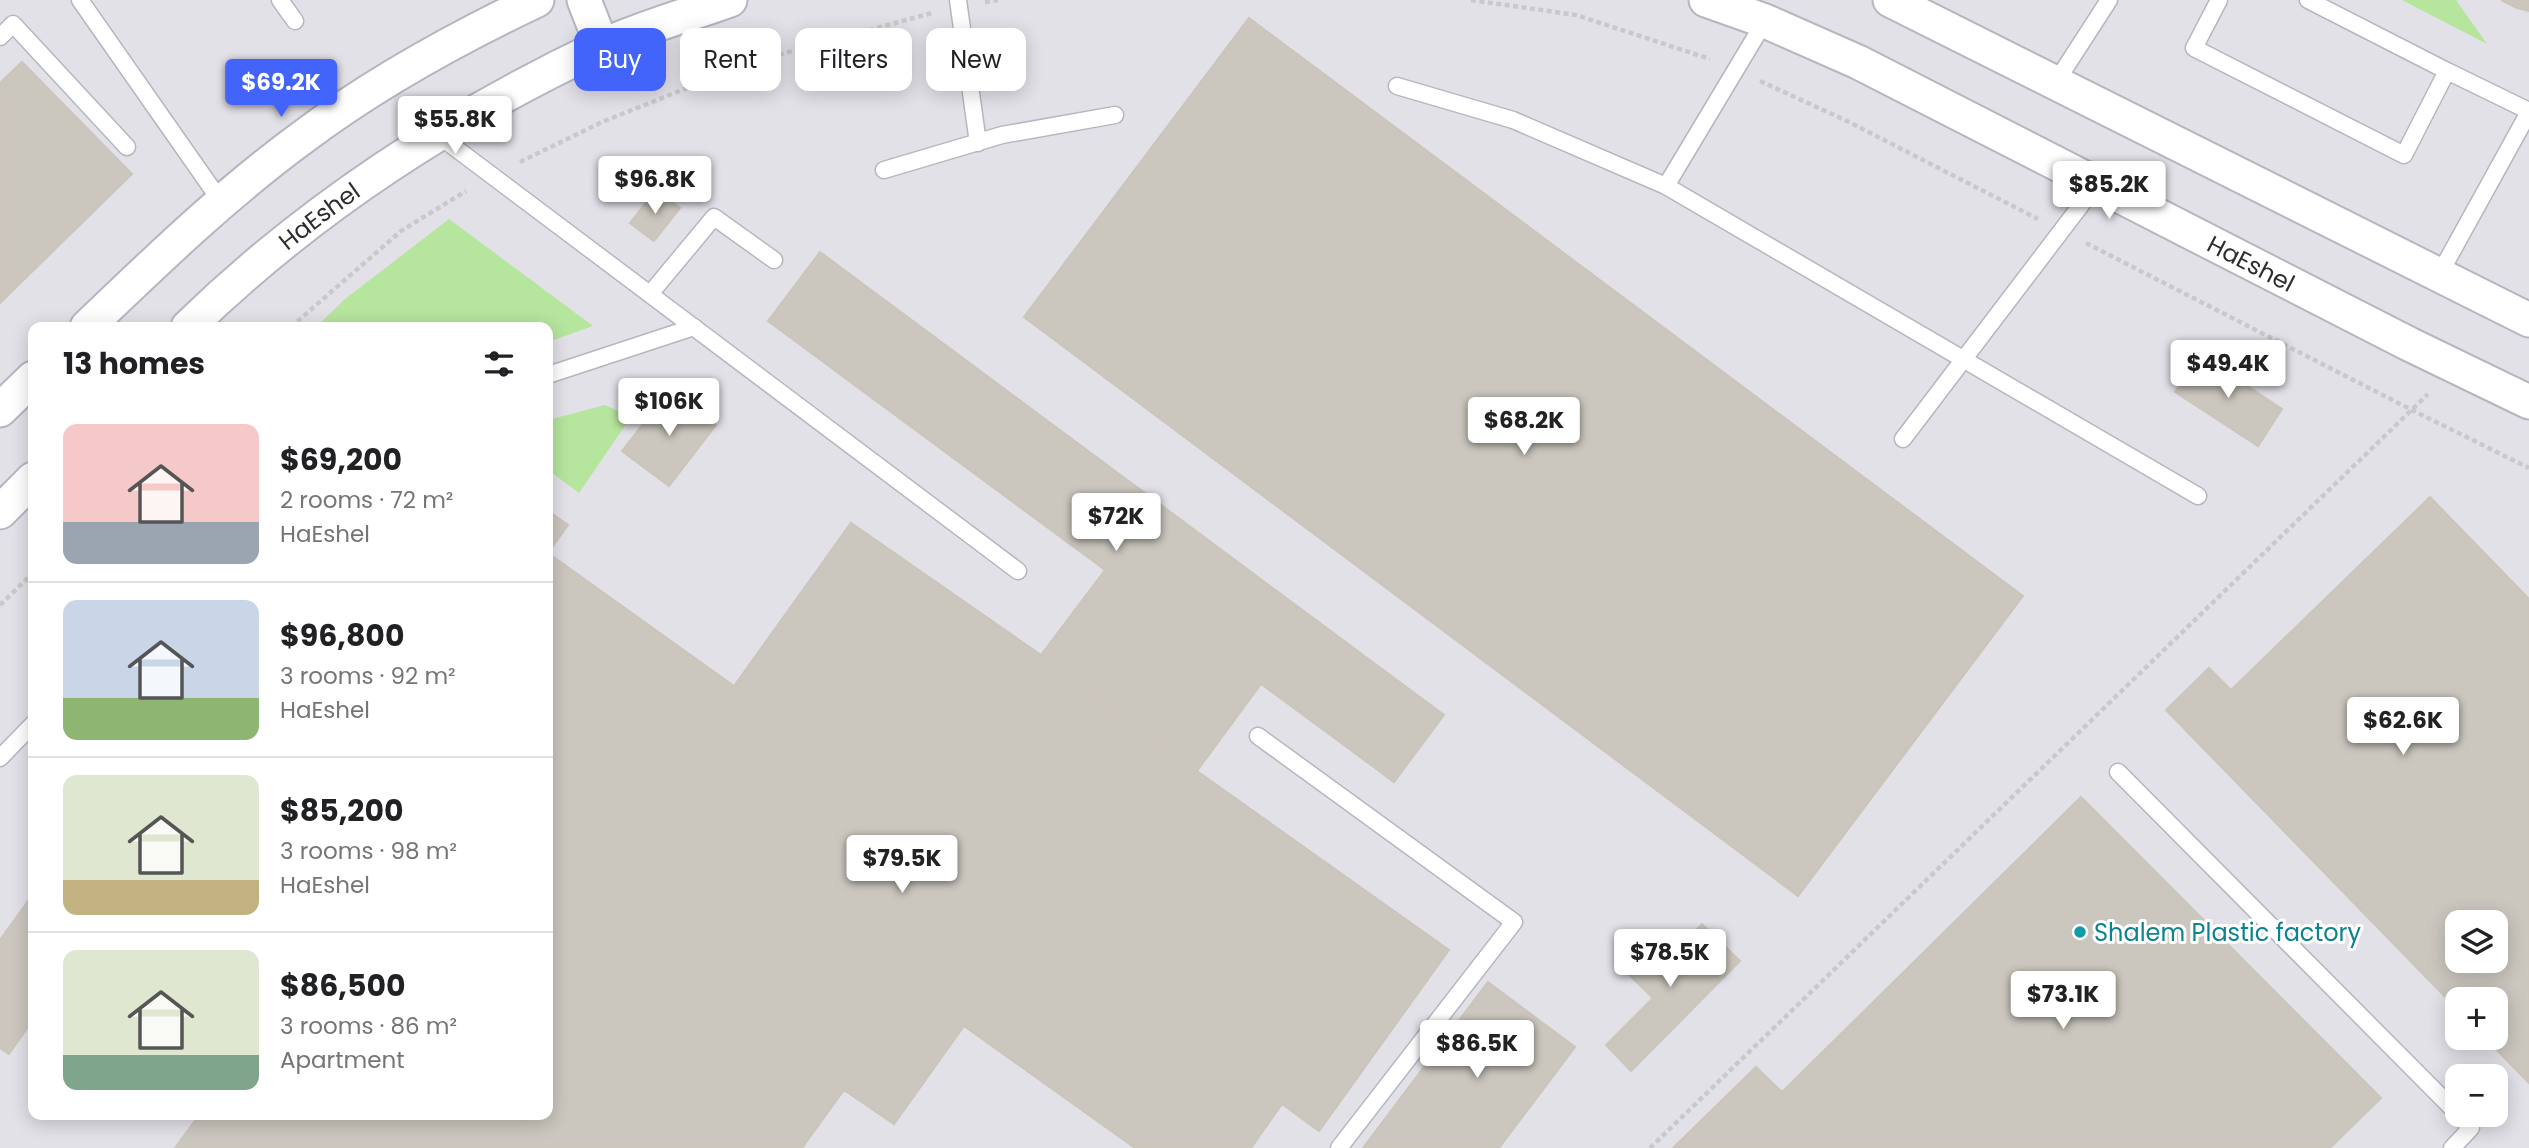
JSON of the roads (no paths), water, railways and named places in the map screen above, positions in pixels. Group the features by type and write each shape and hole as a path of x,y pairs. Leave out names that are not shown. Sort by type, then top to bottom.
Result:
{"street":[{"path":"92,322 145,270 301,138 409,66 489,22 537,0"},
{"path":"584,0 595,28"},
{"name":"HaEshel","path":"652,28 730,0"},
{"name":"HaEshel","path":"1706,0 1765,21 1858,61 2529,402"},
{"path":"1889,0 2529,320"},
{"name":"HaEshel","path":"193,322 224,292 310,222 438,135 574,61"},
{"path":"0,410 28,384"},
{"path":"0,512 28,484"}],"lane":[{"path":"80,0 222,203"},
{"path":"280,0 295,21"},
{"path":"2056,82 2109,0"},
{"path":"2219,0 2194,48 2404,155 2447,71"},
{"path":"2308,0 2529,112 2439,275"},
{"path":"959,3 978,143"},
{"path":"1666,186 1765,21"},
{"path":"0,37 13,24 127,147"},
{"path":"1397,86 1513,120 1666,186 2198,496"},
{"path":"884,170 1002,135 1115,115"},
{"path":"438,135 1018,572"},
{"path":"1903,439 2097,184"},
{"path":"650,294 714,218 774,260"},
{"path":"553,373 694,327"},
{"path":"0,758 28,729"},
{"path":"1258,736 1514,922 1339,1148"},
{"path":"2118,772 2445,1101"},
{"path":"2452,1148 2470,1127"}],"place":[{"name":"Shalem Plastic factory","path":"2080,932"}]}
